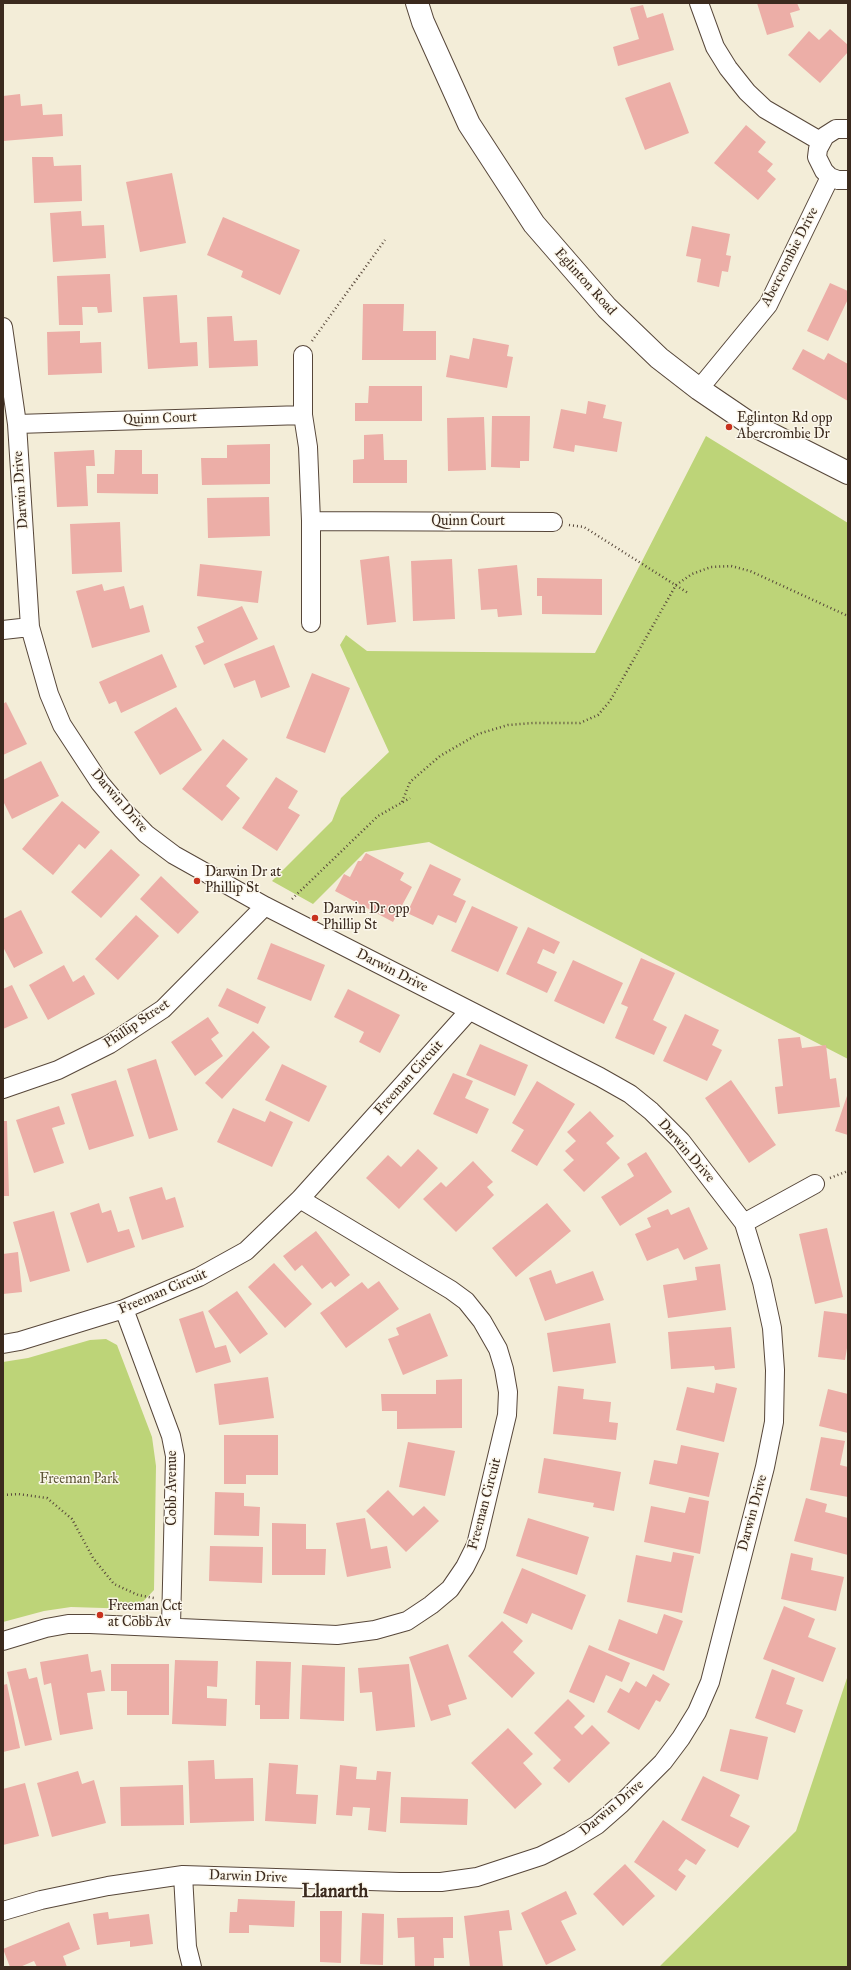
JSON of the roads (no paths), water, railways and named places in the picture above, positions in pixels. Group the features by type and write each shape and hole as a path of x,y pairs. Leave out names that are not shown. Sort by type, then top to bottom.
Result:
{"main road":[{"name":"Eglinton Road","path":"417,3 423,22 469,124 534,224 607,308 659,358 699,389 750,423 848,473"}],"street":[{"path":"699,3 715,47 728,68 748,92 765,109 820,141"},
{"path":"848,128 836,129 820,141 817,157 824,171 830,177 838,180 848,180"},
{"name":"Abercrombie Drive","path":"699,389 768,305 830,177"},
{"name":"Darwin Drive","path":"3,327 17,424 30,627 49,694 62,725 100,783 146,834 174,855 282,915 630,1094 651,1111 681,1141 744,1223 762,1282 772,1328 775,1370 774,1422 765,1467 710,1682 697,1712 681,1738 663,1762 603,1820 569,1842 541,1856 477,1877 441,1882 400,1882 183,1875 100,1888 41,1900 3,1911"},
{"path":"303,355 303,415 308,447 311,521 311,623"},
{"name":"Quinn Court","path":"17,424 303,415"},
{"name":"Quinn Court","path":"311,521 553,522"},
{"path":"3,630 30,627"},
{"name":"Phillip Street","path":"3,1089 58,1070 110,1044 164,1009 265,906"},
{"name":"Freeman Circuit","path":"3,1344 20,1341 124,1309 199,1277 246,1251 300,1199 469,1011"},
{"path":"744,1223 815,1184"},
{"name":"Freeman Circuit","path":"3,1640 46,1628 68,1624 171,1626 337,1635 374,1630 407,1621 431,1606 450,1589 465,1567 476,1545 507,1415 508,1392 504,1369 498,1349 482,1321 466,1301 451,1290 300,1199"},
{"name":"Cobb Avenue","path":"124,1309 171,1436 175,1456 170,1601 171,1626"},
{"path":"183,1875 187,1947 192,1967"}],"place":[{"name":"Eglinton Rd opp Abercrombie Dr","path":"729,427"},
{"name":"Darwin Dr at Phillip St","path":"197,881"},
{"name":"Darwin Dr opp Phillip St","path":"315,918"},
{"name":"Freeman Cct at Cobb Av","path":"100,1615"}],"district":[{"name":"Llanarth","path":"335,1893"}],"park label":[{"name":"Freeman Park","path":"79,1480"}]}
